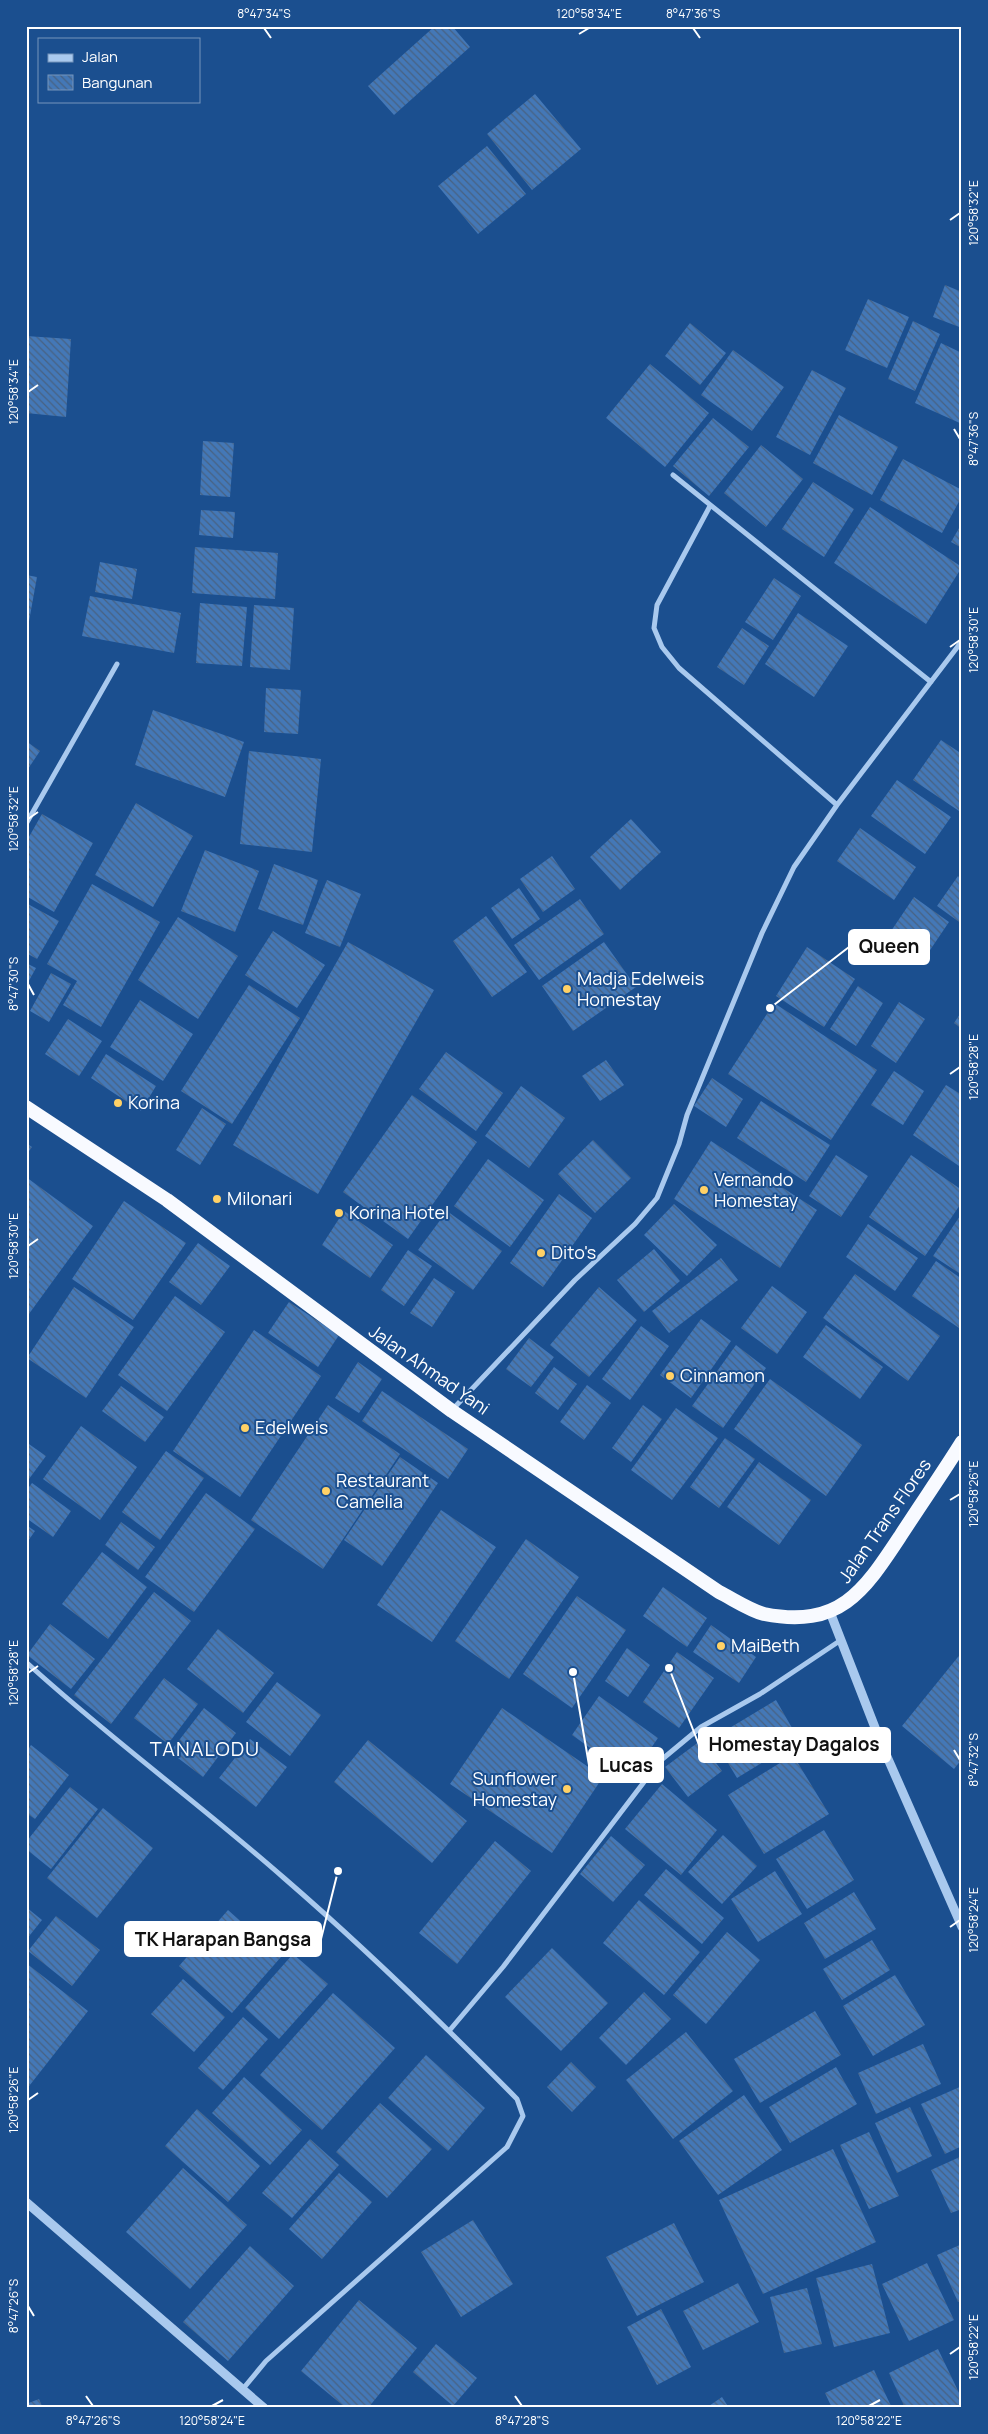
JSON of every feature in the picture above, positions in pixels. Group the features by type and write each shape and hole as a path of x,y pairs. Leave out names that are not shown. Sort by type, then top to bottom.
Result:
{"highway":[{"name":"Jalan Ahmad Yani","path":"26,1107 167,1200 452,1410 720,1592 763,1614 802,1616 830,1612"},
{"name":"Jalan Trans Flores","path":"830,1612 854,1598 867,1583 962,1442"}],"street":[{"path":"673,475 931,682"},
{"path":"710,506 657,605 654,628 662,647 679,668 837,805"},
{"path":"452,1410 657,1198 679,1144 687,1115 762,933 794,867 837,805 962,641"},
{"path":"26,824 118,664"},
{"path":"830,1612 881,1743 962,1927"},
{"path":"449,2031 503,1967 660,1761 701,1727 760,1694 841,1640"},
{"path":"26,1662 69,1701 150,1764 284,1877 405,1986 517,2099 523,2116 508,2146 266,2361 242,2390"},
{"path":"26,2202 264,2408"}],"building":[{"path":"435,26 452,26 470,47 394,115 368,86"},
{"path":"535,94 581,149 532,190 487,134"},
{"path":"487,146 526,194 478,234 438,186"},
{"path":"945,285 962,292 962,328 933,317"},
{"path":"868,299 909,317 887,368 845,350"},
{"path":"913,321 940,334 915,391 888,379"},
{"path":"690,323 726,353 700,385 665,356"},
{"path":"26,336 71,339 66,417 26,413"},
{"path":"941,343 962,353 962,424 915,403"},
{"path":"733,350 784,387 752,431 701,395"},
{"path":"650,364 709,413 665,467 606,418"},
{"path":"812,370 846,388 810,455 776,437"},
{"path":"839,415 898,447 872,495 813,463"},
{"path":"713,418 749,447 709,496 673,466"},
{"path":"203,441 234,443 230,497 200,495"},
{"path":"761,445 803,479 766,527 724,493"},
{"path":"903,459 962,490 962,496 942,533 880,500"},
{"path":"813,482 854,509 824,557 782,529"},
{"path":"870,507 962,567 926,624 834,563"},
{"path":"201,510 235,512 233,538 199,535"},
{"path":"962,523 962,548 951,542"},
{"path":"195,547 278,553 275,599 192,593"},
{"path":"100,562 137,569 132,599 95,592"},
{"path":"26,575 37,577 28,627 26,627"},
{"path":"774,578 801,596 773,640 745,622"},
{"path":"90,596 181,613 174,653 82,636"},
{"path":"200,603 247,607 242,666 196,663"},
{"path":"254,605 294,608 290,670 250,667"},
{"path":"798,613 848,646 814,697 765,664"},
{"path":"742,628 769,646 744,685 717,667"},
{"path":"266,688 301,690 298,734 264,732"},
{"path":"153,710 244,742 225,797 135,765"},
{"path":"941,740 962,754 962,813 913,780"},
{"path":"26,741 40,751 26,772"},
{"path":"249,751 321,759 312,852 240,844"},
{"path":"897,780 951,817 925,854 871,816"},
{"path":"136,803 193,836 153,907 95,875"},
{"path":"42,814 93,843 54,912 26,896 26,842"},
{"path":"631,819 661,852 620,890 590,857"},
{"path":"860,828 916,867 894,900 837,861"},
{"path":"205,850 259,871 235,932 181,911"},
{"path":"552,856 575,889 543,912 520,879"},
{"path":"274,864 318,880 303,925 258,909"},
{"path":"958,876 962,879 962,924 937,906"},
{"path":"327,880 361,894 340,947 305,933"},
{"path":"92,884 160,922 101,1027 63,1005 77,981 47,964"},
{"path":"519,888 540,919 512,939 491,908"},
{"path":"914,897 949,922 922,962 887,937"},
{"path":"580,899 604,934 539,980 514,945"},
{"path":"26,903 59,921 37,959 26,953"},
{"path":"486,916 527,972 492,997 453,941"},
{"path":"178,917 238,956 198,1019 138,980"},
{"path":"273,931 325,965 297,1008 245,975"},
{"path":"348,942 434,990 318,1194 233,1145"},
{"path":"604,942 636,987 573,1031 542,986"},
{"path":"807,947 855,979 824,1027 776,996"},
{"path":"26,963 36,968 26,986"},
{"path":"51,973 71,984 49,1022 30,1011"},
{"path":"249,985 300,1018 232,1124 181,1091"},
{"path":"858,986 883,1003 856,1046 830,1029"},
{"path":"140,1000 193,1034 163,1081 110,1047"},
{"path":"899,1002 925,1019 896,1063 871,1046"},
{"path":"774,1003 877,1070 831,1140 728,1074"},
{"path":"962,1011 962,1029 954,1023"},
{"path":"68,1019 102,1041 79,1076 45,1054"},
{"path":"446,1052 503,1093 476,1131 419,1089"},
{"path":"106,1054 156,1086 141,1111 91,1078"},
{"path":"606,1060 624,1085 600,1101 582,1076"},
{"path":"894,1071 924,1091 903,1125 871,1105"},
{"path":"712,1078 743,1099 726,1127 694,1106"},
{"path":"946,1085 962,1095 962,1168 913,1135"},
{"path":"521,1086 565,1118 529,1168 485,1136"},
{"path":"412,1095 477,1142 408,1239 343,1192"},
{"path":"761,1101 830,1145 806,1182 737,1138"},
{"path":"202,1108 226,1124 200,1165 176,1150"},
{"path":"593,1140 631,1178 595,1213 558,1174"},
{"path":"711,1141 817,1210 780,1268 674,1199"},
{"path":"26,1143 32,1147 26,1155"},
{"path":"836,1155 868,1176 841,1217 809,1196"},
{"path":"911,1155 962,1190 962,1202 925,1256 869,1217"},
{"path":"488,1159 544,1200 510,1247 454,1206"},
{"path":"26,1177 93,1226 26,1318"},
{"path":"559,1194 592,1218 543,1287 510,1263"},
{"path":"124,1201 186,1243 133,1320 72,1279"},
{"path":"674,1204 717,1245 687,1276 644,1235"},
{"path":"344,1211 393,1245 370,1278 322,1245"},
{"path":"447,1211 502,1251 473,1290 418,1250"},
{"path":"962,1213 962,1275 933,1256"},
{"path":"868,1224 918,1258 895,1291 846,1257"},
{"path":"198,1243 230,1266 201,1305 169,1282"},
{"path":"654,1249 680,1281 644,1312 617,1280"},
{"path":"408,1250 432,1266 404,1306 381,1290"},
{"path":"721,1258 738,1280 669,1333 652,1311"},
{"path":"936,1261 962,1279 962,1330 912,1296"},
{"path":"855,1274 940,1336 908,1381 823,1318"},
{"path":"434,1278 455,1292 432,1327 410,1313"},
{"path":"772,1286 807,1312 777,1354 741,1328"},
{"path":"74,1287 134,1327 86,1398 27,1358"},
{"path":"599,1287 637,1320 589,1377 550,1345"},
{"path":"175,1296 225,1332 167,1411 118,1375"},
{"path":"289,1302 339,1335 318,1367 268,1333"},
{"path":"701,1319 731,1341 691,1398 660,1375"},
{"path":"826,1325 883,1367 860,1399 803,1357"},
{"path":"641,1326 669,1346 630,1400 602,1379"},
{"path":"254,1330 321,1376 240,1497 173,1451"},
{"path":"529,1338 554,1357 531,1387 506,1369"},
{"path":"736,1345 766,1368 723,1428 692,1406"},
{"path":"358,1362 382,1379 359,1413 335,1398"},
{"path":"554,1367 577,1384 558,1410 535,1393"},
{"path":"770,1379 862,1445 826,1496 734,1429"},
{"path":"587,1385 611,1403 584,1440 560,1422"},
{"path":"121,1386 164,1417 145,1442 102,1411"},
{"path":"382,1391 468,1449 448,1479 362,1421"},
{"path":"328,1405 400,1454 323,1569 251,1520"},
{"path":"643,1405 662,1419 631,1462 612,1448"},
{"path":"676,1408 718,1438 672,1500 631,1470"},
{"path":"81,1426 137,1467 100,1520 43,1479"},
{"path":"725,1438 755,1459 719,1508 690,1487"},
{"path":"26,1442 46,1456 26,1483"},
{"path":"166,1451 204,1478 160,1540 122,1512"},
{"path":"400,1457 438,1483 382,1566 344,1540"},
{"path":"759,1462 811,1500 779,1545 727,1507"},
{"path":"32,1483 71,1511 53,1537 26,1518 26,1491"},
{"path":"206,1493 255,1529 194,1612 145,1577"},
{"path":"441,1510 496,1547 432,1642 377,1605"},
{"path":"121,1522 155,1547 138,1570 105,1545"},
{"path":"26,1525 35,1531 26,1544"},
{"path":"526,1539 579,1577 509,1679 455,1641"},
{"path":"102,1552 147,1587 108,1639 62,1604"},
{"path":"663,1587 707,1618 687,1647 643,1616"},
{"path":"154,1592 191,1621 111,1724 74,1695"},
{"path":"577,1596 626,1630 572,1708 523,1674"},
{"path":"50,1624 95,1659 71,1689 27,1655"},
{"path":"711,1625 756,1657 739,1683 693,1652"},
{"path":"218,1629 274,1673 243,1713 187,1669"},
{"path":"627,1648 650,1665 628,1697 605,1681"},
{"path":"677,1652 714,1678 679,1728 643,1702"},
{"path":"962,1652 962,1759 954,1769 902,1726"},
{"path":"164,1678 198,1704 168,1744 134,1718"},
{"path":"277,1682 321,1715 290,1756 246,1722"},
{"path":"599,1696 658,1738 631,1777 572,1735"},
{"path":"776,1700 799,1740 737,1778 713,1738"},
{"path":"204,1708 236,1733 203,1777 170,1752"},
{"path":"502,1708 603,1777 552,1853 450,1784"},
{"path":"250,1739 287,1767 256,1807 219,1778"},
{"path":"368,1740 467,1821 432,1863 334,1782"},
{"path":"700,1741 722,1771 688,1797 665,1767"},
{"path":"31,1745 69,1775 35,1819 26,1813 26,1752"},
{"path":"793,1755 829,1814 764,1854 728,1795"},
{"path":"662,1784 717,1830 681,1875 625,1829"},
{"path":"70,1787 98,1809 51,1869 26,1849 26,1842"},
{"path":"103,1808 153,1848 97,1918 47,1878"},
{"path":"824,1830 854,1880 807,1909 776,1859"},
{"path":"723,1835 757,1866 722,1904 688,1872"},
{"path":"611,1836 645,1865 613,1902 580,1874"},
{"path":"495,1841 531,1871 457,1964 419,1933"},
{"path":"666,1869 724,1918 702,1944 644,1895"},
{"path":"775,1871 802,1914 758,1942 731,1899"},
{"path":"854,1892 876,1929 825,1959 804,1923"},
{"path":"639,1900 700,1952 664,1995 603,1943"},
{"path":"26,1907 42,1920 26,1940"},
{"path":"228,1910 281,1957 232,2013 179,1966"},
{"path":"56,1916 100,1950 72,1986 28,1951"},
{"path":"727,1932 760,1960 706,2024 673,1995"},
{"path":"872,1940 890,1970 842,2000 823,1969"},
{"path":"552,1948 608,2003 561,2051 505,1997"},
{"path":"293,1954 328,1984 279,2039 245,2008"},
{"path":"26,1963 88,2011 26,2090"},
{"path":"895,1975 925,2025 873,2056 843,2006"},
{"path":"183,1979 225,2017 194,2052 151,2014"},
{"path":"644,1992 671,2019 626,2065 599,2038"},
{"path":"333,1993 395,2048 322,2130 260,2075"},
{"path":"815,2011 841,2055 760,2103 734,2059"},
{"path":"243,2017 268,2039 223,2090 198,2068"},
{"path":"686,2032 733,2091 673,2139 626,2080"},
{"path":"923,2044 941,2084 876,2114 858,2073"},
{"path":"426,2055 485,2108 448,2151 388,2098"},
{"path":"571,2062 596,2087 572,2112 547,2087"},
{"path":"836,2067 857,2104 790,2143 769,2107"},
{"path":"244,2077 302,2130 270,2165 212,2113"},
{"path":"962,2086 962,2146 945,2154 921,2104"},
{"path":"744,2095 782,2150 718,2195 679,2141"},
{"path":"380,2103 432,2149 387,2198 336,2152"},
{"path":"910,2107 932,2156 897,2173 875,2123"},
{"path":"197,2109 260,2166 228,2202 165,2146"},
{"path":"869,2132 899,2196 869,2209 840,2145"},
{"path":"310,2139 339,2165 292,2218 262,2193"},
{"path":"833,2149 876,2242 763,2294 719,2200"},
{"path":"962,2156 962,2209 951,2213 931,2170"},
{"path":"183,2168 247,2225 190,2289 126,2232"},
{"path":"339,2173 372,2202 322,2259 289,2229"},
{"path":"473,2220 513,2284 461,2317 421,2252"},
{"path":"674,2223 704,2282 637,2316 606,2257"},
{"path":"962,2244 962,2301 958,2302 937,2255"},
{"path":"250,2246 294,2286 228,2361 183,2322"},
{"path":"927,2263 954,2320 909,2341 882,2284"},
{"path":"872,2264 890,2333 834,2347 816,2278"},
{"path":"738,2283 759,2322 703,2350 683,2311"},
{"path":"807,2288 822,2344 784,2353 770,2297"},
{"path":"359,2300 417,2348 368,2408 346,2408 301,2371"},
{"path":"661,2309 691,2367 657,2385 627,2327"},
{"path":"436,2344 477,2378 453,2406 413,2372"},
{"path":"938,2349 962,2399 962,2408 905,2408 889,2373"},
{"path":"874,2370 892,2408 832,2408 825,2393"},
{"path":"722,2397 729,2408 706,2408"},
{"path":"39,2399 43,2408 26,2408 26,2404"}],"place":[{"name":"Madja Edelweis Homestay","path":"567,989"},
{"name":"Queen","path":"770,1008"},
{"name":"Korina","path":"118,1103"},
{"name":"Vernando Homestay","path":"704,1190"},
{"name":"Milonari","path":"217,1199"},
{"name":"Korina Hotel","path":"339,1213"},
{"name":"Dito's","path":"541,1253"},
{"name":"Cinnamon","path":"670,1376"},
{"name":"Edelweis","path":"245,1428"},
{"name":"Restaurant Camelia","path":"326,1491"},
{"name":"MaiBeth","path":"721,1646"},
{"name":"Homestay Dagalos","path":"669,1668"},
{"name":"Lucas","path":"573,1672"},
{"name":"Sunflower Homestay","path":"567,1789"},
{"name":"TK Harapan Bangsa","path":"338,1871"}],"district":[{"name":"TANALODU","path":"205,1749"}]}
